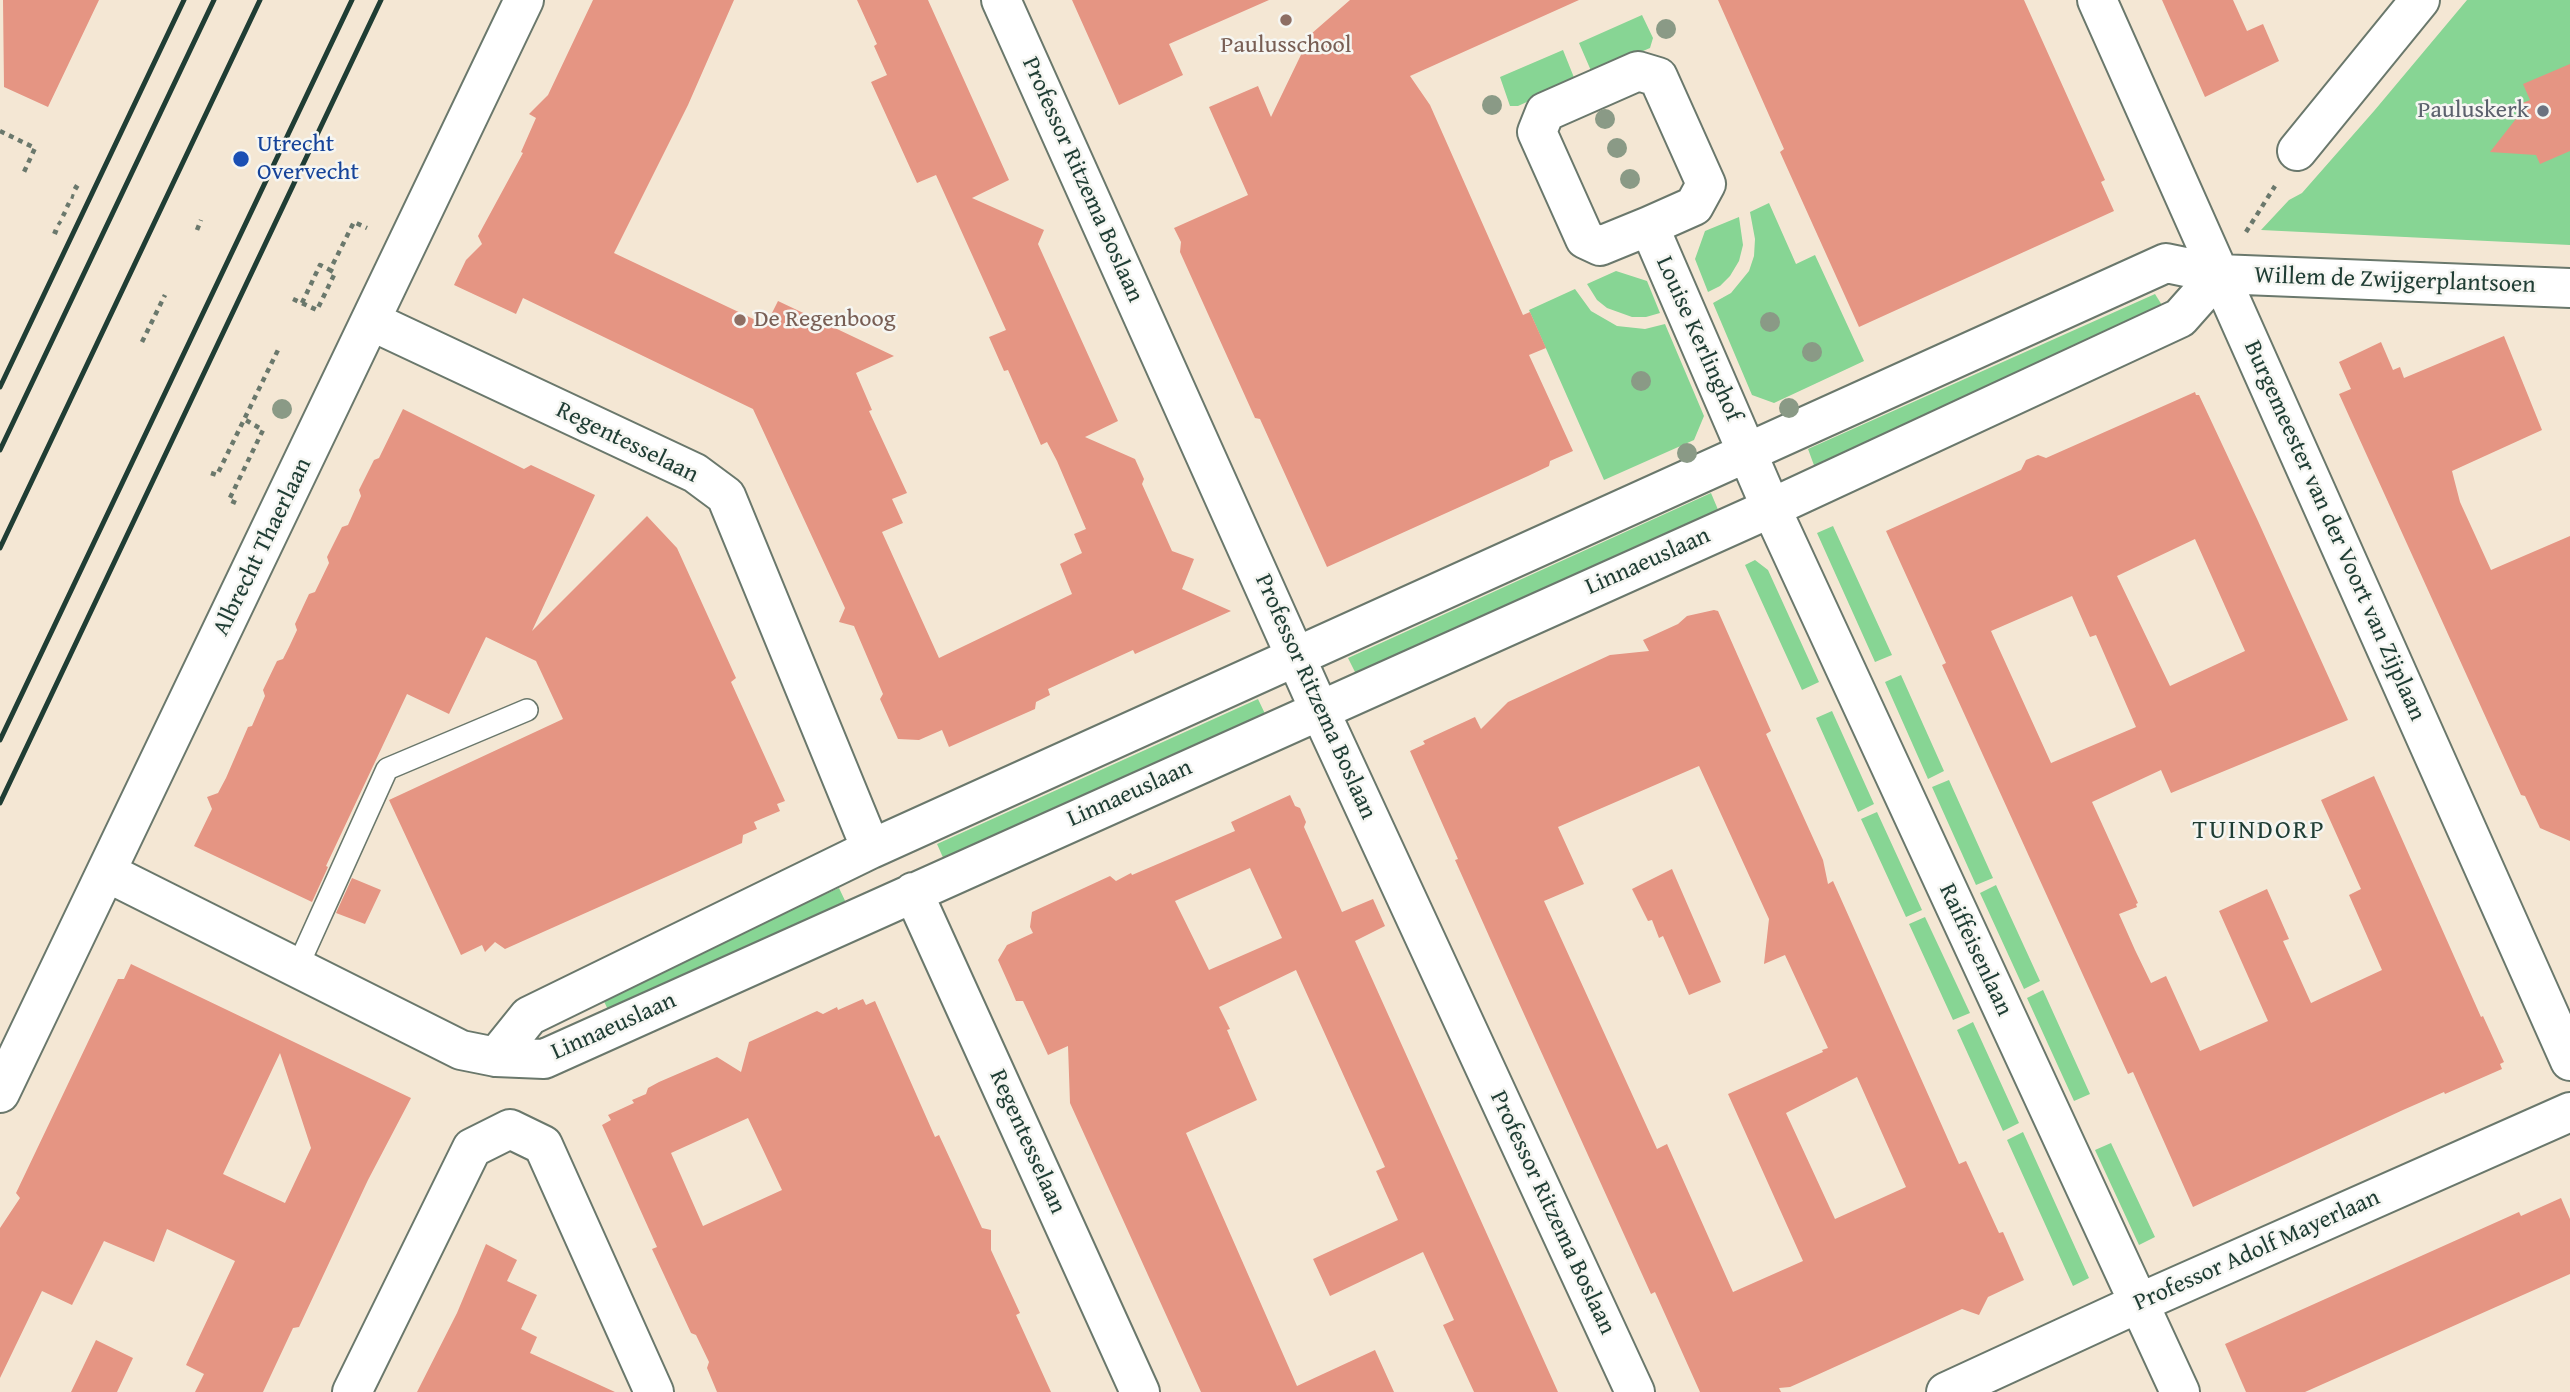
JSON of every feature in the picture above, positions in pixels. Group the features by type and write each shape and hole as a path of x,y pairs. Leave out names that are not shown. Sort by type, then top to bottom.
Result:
{"street":[{"name":"Albrecht Thaerlaan","path":"0,1093 524,0"},
{"name":"Professor Ritzema Boslaan","path":"1002,0 1319,709 1635,1392"},
{"name":"Burgemeester van der Voort van Zijplaan","path":"2097,0 2570,1061"},
{"path":"2297,151 2420,0"},
{"name":"Louise Kerlinghof","path":"1638,71 1658,78 1706,184 1694,206 1648,226 1600,246 1584,239 1537,132 1545,112 1638,71"},
{"name":"Louise Kerlinghof","path":"1648,226 1747,452"},
{"name":"Linnaeuslaan","path":"2166,263 2219,274 2180,318 1770,508 544,1059 496,1057 529,1016 871,849 2166,263"},
{"name":"Willem de Zwijgerplantsoen","path":"2219,274 2570,288"},
{"name":"Regentesselaan","path":"371,321 695,473 726,496 871,849"},
{"path":"1747,452 1770,508"},
{"name":"Raiffeisenlaan","path":"1770,508 2180,1392"},
{"path":"106,873 461,1049 496,1057"},
{"name":"Regentesselaan","path":"913,892 1140,1392"},
{"name":"Professor Adolf Mayerlaan","path":"1946,1392 2139,1303 2570,1112"},
{"path":"352,1392 472,1148 510,1129 543,1145 653,1392"}],"lane":[{"path":"298,968 387,769 527,710"}],"path":[{"path":"0,131 35,148 24,172"},
{"path":"2219,274 2297,151"},
{"path":"197,230 201,220"},
{"path":"302,303 320,265 330,270"},
{"path":"142,342 165,295"},
{"path":"293,299 317,310 325,295 320,304"},
{"path":"211,472 217,475 278,350"}],"green space":[{"path":"2467,0 2570,0 2570,245 2261,230 2289,200 2302,193"},
{"path":"1642,15 1653,38 1650,48 1592,73 1579,43"},
{"path":"1563,50 1575,80 1518,106 1510,106 1500,77"},
{"path":"1769,203 1796,264 1815,255 1864,361 1774,403 1752,395 1713,303 1731,293 1749,271 1754,256 1755,239 1750,212"},
{"path":"1739,217 1743,245 1739,261 1720,286 1708,292 1695,259 1705,231"},
{"path":"1616,271 1647,281 1660,313 1632,317 1607,308 1597,300 1587,284"},
{"path":"1575,289 1591,311 1617,326 1645,329 1665,324 1704,416 1694,440 1604,480 1529,310"},
{"path":"2155,294 2165,310 1815,468 1808,449"},
{"path":"1711,493 1719,512 1357,676 1348,658"},
{"path":"1833,526 1892,655 1875,662 1817,533"},
{"path":"1755,560 1768,570 1819,682 1802,690 1745,565"},
{"path":"1901,675 1944,771 1928,779 1885,682"},
{"path":"1258,699 1267,718 945,862 937,844"},
{"path":"1832,711 1874,804 1858,812 1816,718"},
{"path":"1949,780 1993,878 1976,885 1932,787"},
{"path":"1877,812 1922,910 1906,917 1861,819"},
{"path":"1996,885 2040,981 2024,989 1980,893"},
{"path":"839,888 848,907 610,1014 601,995"},
{"path":"1925,917 1970,1013 1953,1020 1909,924"},
{"path":"2043,990 2090,1094 2074,1101 2027,998"},
{"path":"1973,1022 2019,1123 2003,1131 1957,1030"},
{"path":"2023,1132 2089,1278 2073,1286 2007,1140"},
{"path":"2111,1143 2155,1237 2139,1245 2095,1150"}],"building":[{"path":"3,0 99,0 48,107 4,87"},
{"path":"593,0 734,0 688,105 614,253 766,325 778,301 894,356 856,373 872,410 869,411 907,493 892,499 903,523 882,532 939,658 1072,594 1060,564 1082,553 1074,534 1086,529 1057,461 1047,442 1041,445 1008,370 1004,371 989,337 1006,330 936,175 917,183 871,82 887,75 874,46 877,44 857,0 928,0 1009,180 972,198 1044,230 1038,244 1118,421 1085,437 1135,459 1144,479 1142,484 1172,551 1194,559 1182,589 1231,611 1135,654 1133,650 1048,689 1050,695 1036,702 1035,709 949,747 942,730 919,740 898,739 880,699 883,694 854,626 839,622 845,608 753,409 523,298 516,314 454,285 466,260 482,244 478,236 523,153 521,152 536,118 529,114 548,95"},
{"path":"1072,0 1269,0 1169,44 1183,75 1119,105"},
{"path":"1350,0 1579,0 1410,76 1430,105 1523,315 1530,312 1546,348 1529,355 1573,451 1550,461 1549,466 1528,476 1327,567 1260,419 1255,418 1180,252 1181,242 1174,228 1248,195 1209,107 1258,86 1271,117 1311,34"},
{"path":"1718,0 2024,0 2105,180 2101,182 2114,211 1859,327 1780,152 1784,149"},
{"path":"2162,0 2233,0 2247,31 2263,24 2279,61 2205,97"},
{"name":"Pauluskerk","path":"2570,64 2570,151 2540,164 2536,155 2490,152 2519,115 2515,106 2530,100 2523,84"},
{"path":"2504,336 2542,430 2452,471 2460,502 2491,570 2570,536 2570,841 2540,828 2525,796 2521,795 2339,394 2351,389 2339,362 2381,342 2393,370 2400,367 2404,378"},
{"path":"2195,392 2199,395 2348,720 2171,793 2161,770 2092,802 2138,903 2137,907 2119,914 2151,983 2166,976 2200,1051 2268,1021 2219,911 2267,889 2289,939 2283,941 2311,1003 2382,970 2349,895 2361,889 2321,800 2374,776 2481,1017 2483,1016 2504,1062 2500,1064 2502,1069 2403,1110 2193,1207 2133,1072 2128,1074 1942,665 1946,663 1886,531 2021,470 2026,460 2038,455 2046,458","holes":["2195,539 2245,651 2170,686 2117,576","2072,596 2090,637 2096,635 2136,727 2051,763 1991,631"]},
{"path":"403,409 524,469 531,465 595,495 532,631 647,516 677,548 736,678 731,682 785,801 777,804 780,811 754,822 757,829 743,835 742,843 505,949 495,942 485,952 482,945 461,955 389,800 563,719 536,661 486,637 449,714 407,694 326,866 328,867 312,902 194,846 212,809 207,797 218,793 226,778 265,696 263,690 277,661 283,659 297,630 295,624 309,594 315,592 329,563 327,557 342,527 348,525 361,496 359,490 374,460 379,458"},
{"path":"1718,611 1771,731 1766,734 1823,860 1828,884 1833,881 1959,1164 1966,1161 1999,1233 2003,1232 2024,1280 1988,1297 1979,1315 1962,1309 1790,1387 1779,1388 1781,1392 1700,1392 1655,1292 1651,1294 1514,992 1410,751 1425,744 1423,741 1475,717 1481,729 1508,702 1610,655 1649,651 1643,640 1678,624 1687,616","holes":["1699,766 1769,919 1764,964 1785,955 1828,1048 1728,1094 1803,1261 1733,1292 1667,1144 1657,1149 1544,901 1584,884 1558,827","1857,1077 1906,1187 1835,1219 1786,1113"]},
{"path":"1290,795 1295,806 1300,808 1306,822 1304,827 1342,912 1373,899 1385,926 1355,941 1558,1392 1474,1392 1443,1325 1454,1320 1423,1252 1330,1296 1313,1259 1398,1220 1376,1171 1385,1167 1296,970 1219,1007 1257,1100 1186,1133 1297,1386 1375,1350 1394,1392 1201,1392 1070,1103 1068,1046 1048,1055 1023,1001 1016,1001 998,960 1007,945 1033,933 1030,927 1032,912 1110,876 1116,881 1235,831 1231,822","holes":["1250,868 1282,938 1209,970 1175,901"]},
{"path":"1672,869 1721,982 1689,995 1663,936 1659,938 1652,920 1648,921 1632,889"},
{"path":"352,878 381,890 365,924 336,913"},
{"path":"131,964 411,1098 368,1180 299,1327 293,1328 263,1392 195,1392 204,1374 186,1365 235,1261 167,1229 154,1262 104,1241 72,1305 42,1291 0,1378 0,1228 20,1198 16,1193 118,979 124,979","holes":["280,1053 311,1148 285,1203 223,1174"]},
{"path":"863,999 866,1005 875,1001 935,1137 939,1135 982,1228 991,1230 991,1250 1020,1313 1016,1315 1051,1392 717,1392 707,1368 709,1362 696,1335 691,1333 652,1249 657,1247 602,1125 611,1120 608,1115 634,1103 632,1100 646,1094 648,1088 659,1082 717,1057 741,1072 749,1042 817,1011 823,1014 837,1007 838,1010","holes":["748,1118 782,1190 703,1226 671,1153"]},
{"path":"2561,1198 2570,1219 2570,1274 2305,1392 2246,1392 2225,1344 2519,1212 2521,1216"},
{"path":"486,1244 517,1260 507,1281 537,1295 521,1329 537,1337 530,1353 615,1392 417,1392 457,1313"},
{"path":"96,1340 133,1358 117,1392 71,1392"}],"railway":[{"path":"0,387 184,0"},
{"path":"0,450 214,0"},
{"path":"0,548 260,0"},
{"path":"0,740 352,0"},
{"path":"0,803 381,0"}],"place":[{"name":"Paulusschool","path":"1286,20"},
{"name":"Pauluskerk","path":"2543,111"},
{"name":"Utrecht Overvecht","path":"241,159"},
{"name":"De Regenboog","path":"740,320"}],"district":[{"name":"TUINDORP","path":"2259,831"}]}
